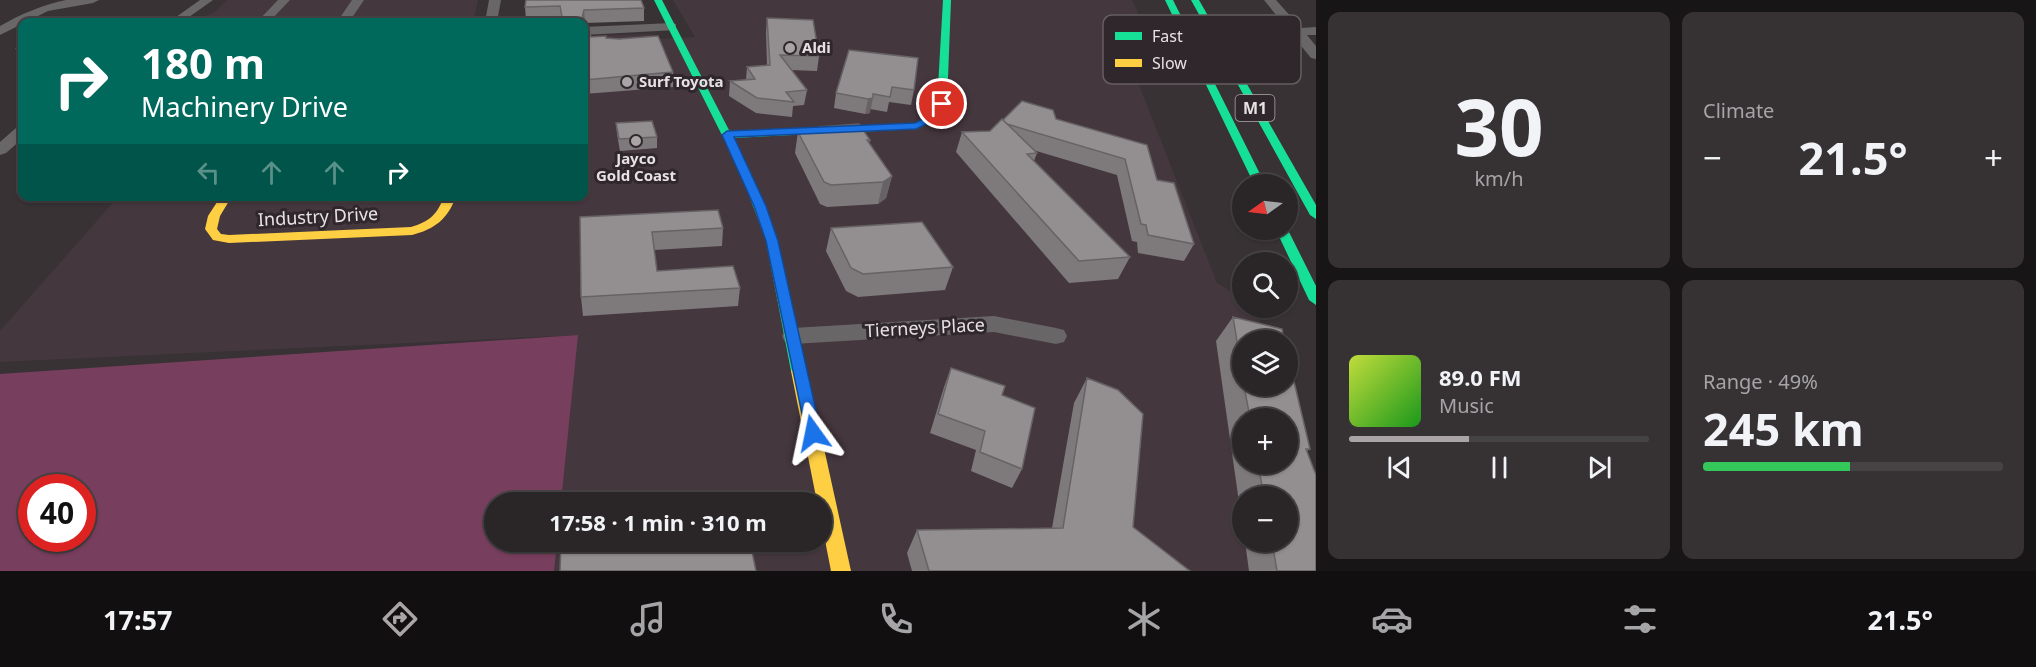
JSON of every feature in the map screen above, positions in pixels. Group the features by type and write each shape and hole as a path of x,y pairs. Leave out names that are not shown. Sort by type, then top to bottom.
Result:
{"main road":[{"path":"658,0 727,135 760,206 769,232 793,336 841,571"},
{"path":"727,135 916,126 934,117 942,104 947,0"},
{"name":"M1","path":"1195,0 1203,15"},
{"name":"M1","path":"1209,84 1255,174"},
{"name":"M1","path":"1242,84 1316,215"},
{"name":"Industry Drive","path":"224,201 214,216 211,229 217,237 229,239 412,231 439,222 446,212 449,201"},
{"path":"1287,240 1316,300"}],"street":[{"path":"23,18 41,8 93,0"},
{"path":"181,18 207,0"},
{"path":"267,18 284,0"},
{"path":"346,18 358,0"},
{"path":"492,18 495,0"},
{"path":"1270,0 1283,15"},
{"path":"0,31 18,21"},
{"path":"588,31 672,27"},
{"path":"1301,32 1316,31"},
{"path":"1301,38 1312,59"},
{"path":"0,150 18,134"},
{"name":"Tierneys Place","path":"793,336 994,324 1056,336"}],"shaded area":[{"path":"227,0 478,0 474,18 202,18 216,11"},
{"path":"673,0 1132,0 1139,15 1103,15 1103,84 1139,84 1217,283 1232,292 1232,318 1259,318 1262,330 1232,330 1232,396 1242,396 1242,408 1232,408 1232,474 1290,474 1293,486 1232,486 1232,552 1298,552 1298,505 1316,571 532,571 536,552 832,552 832,492 547,492 577,335 0,362 0,331 114,201 588,201 588,36 652,34 662,39 695,37"},
{"path":"578,335 562,492 484,492 484,552 556,552 554,571 0,571 0,374"}],"building":[{"path":"526,0 641,0 644,8 584,10 582,18 562,18 560,6 525,7"},
{"path":"767,18 813,20 819,56 780,55 807,90 786,92 794,102 757,98 730,81 755,79 747,67 770,65"},
{"path":"588,27 591,37 606,36 606,38 619,39 658,36 673,72 588,80"},
{"path":"849,50 918,58 914,90 892,87 890,97 873,94 873,98 868,99 836,93"},
{"path":"1022,101 1053,110 1056,119 1147,145 1157,180 1174,183 1194,244 1148,235 1146,225 1141,224 1125,159 1007,124 1003,120"},
{"path":"1002,119 1037,153 1027,154 1130,257 1079,261 962,132 990,131"},
{"path":"652,121 657,137 619,139 616,123"},
{"path":"859,124 870,140 867,140 892,176 883,182 831,185 824,182 798,132 823,131 820,127"},
{"path":"718,210 723,228 652,232 657,271 733,266 740,288 581,297 580,217"},
{"path":"922,222 953,267 863,274 851,268 831,228"},
{"path":"1233,318 1282,330 1235,330"},
{"path":"951,368 1005,386 1002,395 1035,408 1022,469 980,452 985,431 938,414"},
{"path":"1087,378 1118,390 1143,414 1133,527 1190,571 929,571 917,530 1063,528"},
{"path":"1246,396 1297,396 1310,449 1306,449 1316,475 1316,571 1277,571 1274,552 1298,552 1298,486 1262,486 1260,474 1298,474 1298,408 1248,408"},
{"path":"561,552 752,552 756,571 560,571"}],"traffic: fast":[{"path":"658,0 745,171 772,241 799,371"},
{"path":"727,135 917,126 934,117 942,104 947,0"},
{"path":"1169,0 1176,15"},
{"path":"1195,0 1203,15"},
{"path":"1211,84 1255,174"},
{"path":"1242,84 1316,215"},
{"path":"1287,240 1316,300"}],"traffic: slow":[{"path":"224,201 214,216 211,229 217,237 229,239 412,231 437,220 445,210 448,201"},
{"path":"799,371 841,571"}],"place":[{"name":"Aldi","path":"790,48"},
{"name":"Surf Toyota","path":"627,82"},
{"name":"Jayco Gold Coast","path":"636,141"}],"route":[{"path":"813,433 772,241 760,206 727,135 916,126 934,117 942,104"}]}
